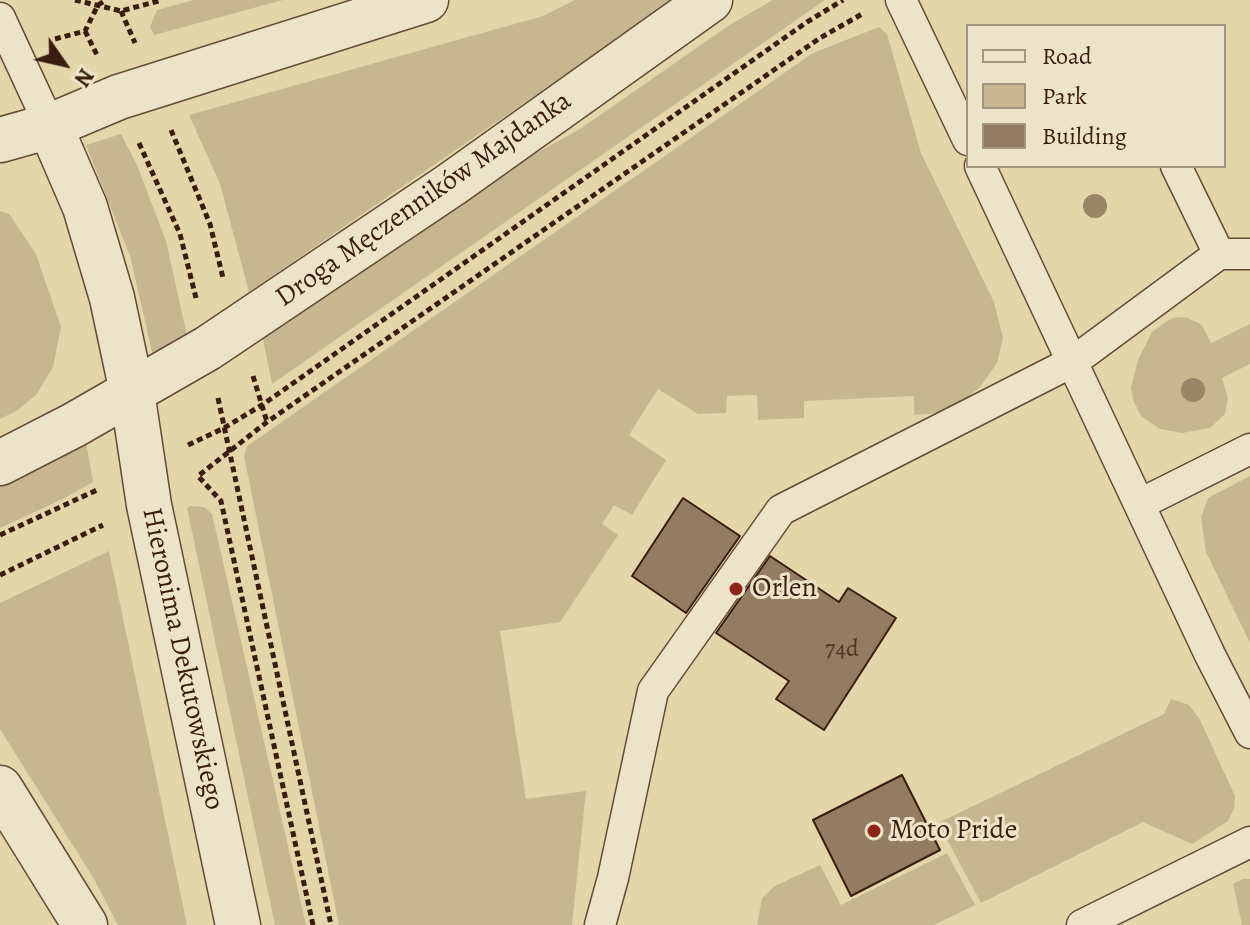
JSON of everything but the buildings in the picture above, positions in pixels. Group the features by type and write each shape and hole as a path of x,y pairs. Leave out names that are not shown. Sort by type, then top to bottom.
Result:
{"street":[{"path":"0,140 50,126 136,91 426,0"},
{"name":"Droga Męczenników Majdanka","path":"0,463 132,392 223,338 452,184 710,0"},
{"name":"Hieronima Dekutowskiego","path":"50,126 85,207 112,298 132,392 149,505 238,925"},
{"path":"0,788 85,925"}],"lane":[{"path":"888,4 966,137"},
{"path":"0,18 50,126"},
{"path":"981,168 1210,655 1250,733"},
{"path":"1177,168 1219,254"},
{"path":"600,925 653,691 781,510 1074,361 1219,254 1250,254"},
{"path":"1140,504 1250,449"},
{"path":"1082,925 1250,842"}],"path":[{"path":"75,0 121,11 162,0"},
{"path":"224,428 262,405 807,22 843,0"},
{"path":"313,925 221,501 198,476 267,422 820,38 888,4"},
{"path":"121,11 136,91 180,234 223,338 262,405 267,422"},
{"path":"85,31 136,91 210,224 223,338 224,428 331,925"},
{"path":"0,575 103,525"}],"green space":[{"path":"194,0 283,0 154,35 150,27 157,10"},
{"path":"575,0 674,0 249,292 220,184 189,115 543,16"},
{"path":"773,0 825,0 272,384 262,334 491,178 580,129 731,24"},
{"path":"879,27 887,34 921,153 994,302 1003,338 997,363 980,387 956,406 941,413 914,415 914,396 804,401 804,418 758,420 757,395 727,396 726,413 698,414 658,389 629,435 666,460 632,515 614,505 602,524 618,535 560,622 500,631 526,799 586,791 572,925 339,925 244,456 247,446 813,53"},
{"path":"121,134 137,165 166,241 187,336 154,360 130,256 86,145"},
{"path":"0,211 9,214 36,254 61,327 53,367 37,394 18,410 0,419"},
{"path":"1178,317 1202,325 1211,343 1250,324 1250,364 1222,378 1228,398 1225,414 1210,428 1182,433 1160,429 1141,416 1131,388 1138,360 1152,332"},
{"path":"86,442 93,482 0,528 0,486"},
{"path":"1250,476 1250,643 1206,552 1201,517 1208,498"},
{"path":"204,507 212,514 306,925 275,925 187,508"},
{"path":"109,551 187,925 118,925 94,879 0,729 0,603"},
{"path":"1171,699 1189,705 1200,720 1235,796 1234,809 1228,821 1192,844 1143,822 981,903 938,823 1164,714"},
{"path":"947,853 975,905 934,925 757,925 762,898 775,886 820,865 841,905"},
{"path":"1250,879 1250,925 1242,925 1233,884"}],"place":[{"name":"Orlen","path":"736,589"},
{"name":"Moto Pride","path":"874,831"}]}
